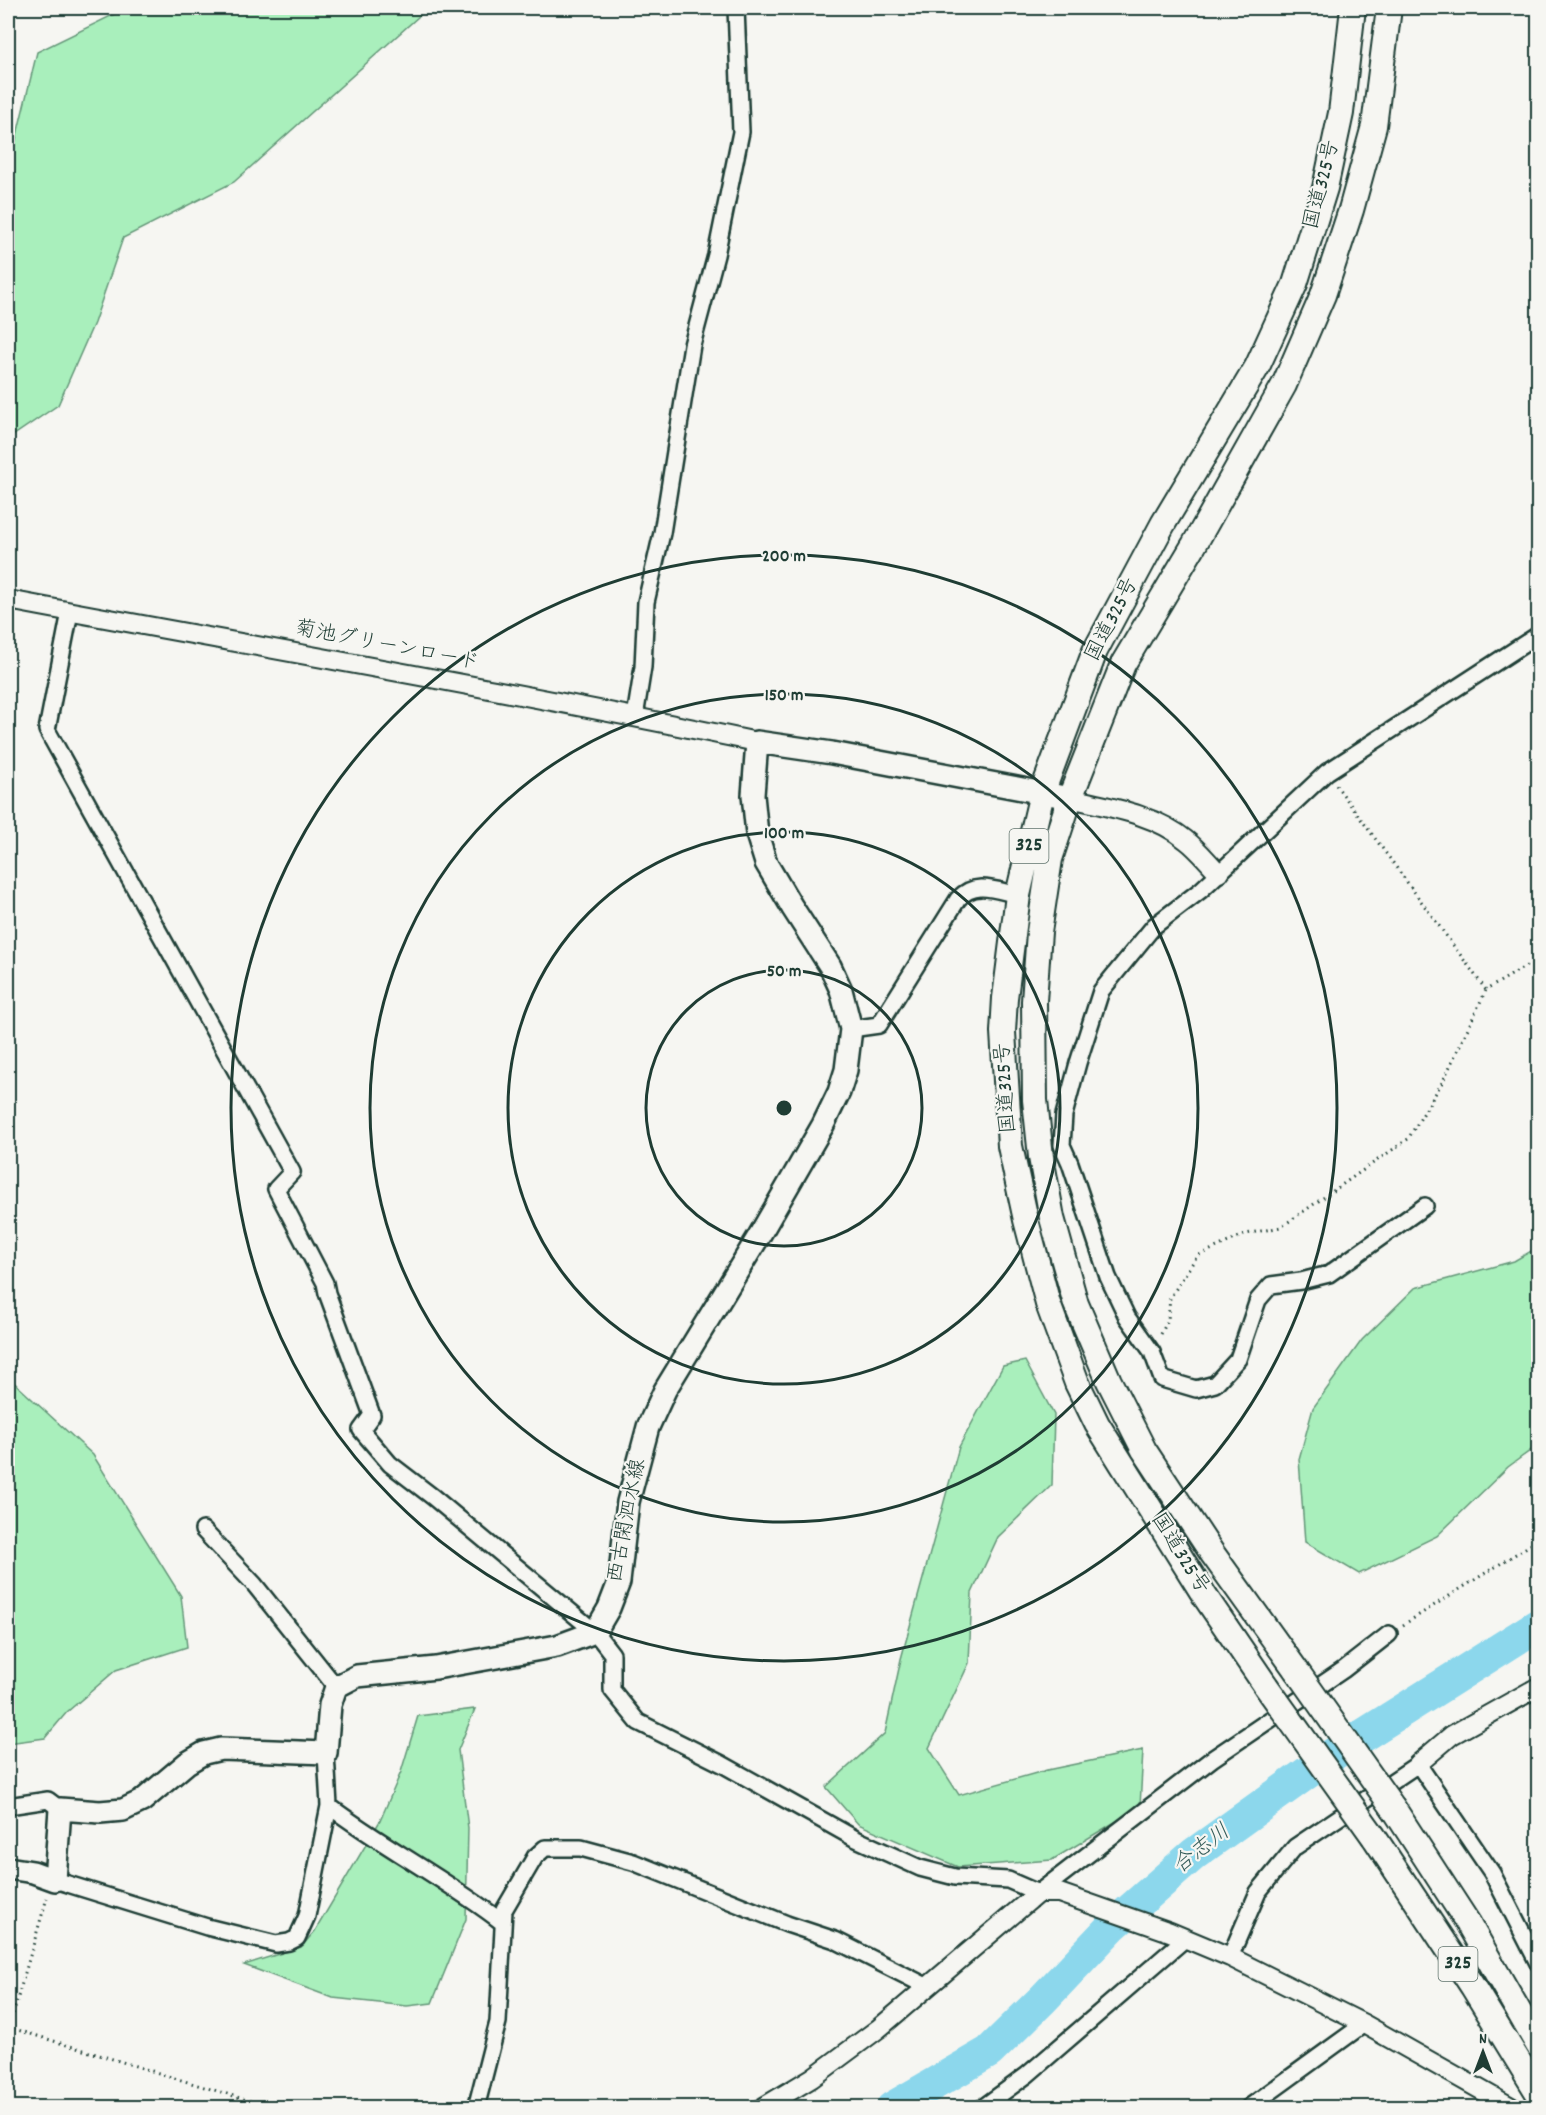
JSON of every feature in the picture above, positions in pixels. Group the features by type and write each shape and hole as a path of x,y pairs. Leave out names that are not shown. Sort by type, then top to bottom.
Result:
{"highway":[{"name":"国道325号","path":"1353,8 1341,114 1325,188 1295,284 1257,367 1163,524 1095,651 1042,793 1018,895 1005,998 1003,1032 1010,1146 1048,1304 1077,1383 1097,1424 1206,1598 1374,1837 1473,1987 1539,2093"},
{"name":"国道325号","path":"1389,8 1374,126 1351,210 1323,295 1284,385 1194,545 1123,664 1070,798 1050,859 1039,932 1034,1000 1035,1100 1041,1157 1052,1218 1076,1304 1108,1381 1144,1450 1212,1553 1394,1809 1468,1923 1539,2044"}],"main road":[{"path":"757,742 832,753 1070,798"},
{"name":"西古閑泗水線","path":"595,1632 609,1608 619,1582 628,1502 648,1427 665,1390 759,1236 823,1125 839,1092 846,1070 851,1029 841,990 830,966 766,863 757,834 753,795 757,742"},
{"path":"8,1868 33,1872 55,1880 60,1809 100,1812 123,1810 142,1801 187,1763 204,1753 221,1749 327,1753 330,1705 336,1687 357,1676 436,1668 529,1652 557,1646 595,1632"}],"street":[{"path":"635,717 643,667 646,602 662,533 692,345 716,255 741,132 741,87 736,8"},
{"name":"菊池グリーンロード","path":"8,600 317,656 757,742"},
{"path":"70,612 47,730 292,1172 276,1189 325,1283 372,1415 361,1430 390,1464 434,1497 595,1632 612,1653 612,1690 638,1722 722,1764 854,1838 909,1863 955,1877 1008,1880 1038,1893 1059,1893 1178,1935 1364,2024 1513,2108"},
{"path":"1425,1206 1329,1274 1271,1285 1258,1300 1239,1359 1215,1384 1196,1389 1162,1379 1152,1352 1127,1317 1108,1277 1062,1145 1064,1115 1101,991 1154,926 1201,890 1327,772 1539,635"},
{"path":"1070,798 1131,813 1170,829 1187,840 1219,873"},
{"path":"851,1029 879,1025 958,899 966,890 977,886 1018,895"},
{"path":"203,1530 254,1584 336,1687"},
{"path":"762,2108 812,2078 878,2029 1038,1893 1212,1759 1343,1670 1389,1634"},
{"path":"1230,1958 1258,1892 1295,1846 1418,1764 1452,1735 1539,1687"},
{"path":"55,1880 207,1927 276,1944 289,1942 297,1938 307,1916 328,1806 327,1753"},
{"path":"1418,1764 1492,1873 1539,1963"},
{"path":"8,1806 48,1800 60,1809"},
{"path":"328,1806 360,1830 479,1905 503,1923"},
{"path":"476,2108 498,2022 504,1910 535,1857 545,1848 582,1848 633,1862 787,1924 835,1940 928,1987"},
{"path":"982,2108 1027,2075 1178,1935"},
{"path":"1248,2108 1364,2024"}],"path":[{"path":"1327,772 1486,990"},
{"path":"1152,1352 1168,1320 1170,1298 1197,1256 1246,1234 1281,1227 1408,1139 1443,1080 1486,990 1539,959"},
{"path":"1389,1634 1539,1540"},
{"path":"55,1880 46,1900 8,2028 250,2102 260,2108"}],"green space":[{"path":"120,8 428,8 234,182 123,238 94,323 58,405 8,439 8,172 37,52 115,14"},
{"path":"1538,1247 1538,1445 1508,1467 1437,1536 1359,1574 1305,1542 1299,1459 1313,1408 1362,1340 1415,1288 1514,1261"},
{"path":"1025,1361 1054,1415 1052,1485 998,1537 972,1593 969,1663 929,1748 959,1795 1047,1770 1143,1750 1140,1807 1052,1860 958,1867 858,1824 826,1787 885,1733 901,1659 959,1447 1003,1366"},
{"path":"8,1377 93,1455 181,1596 187,1647 116,1670 67,1712 45,1738 8,1743"},
{"path":"475,1709 458,1750 468,1828 466,1919 432,2003 407,2006 333,1998 244,1965 301,1947 315,1931 380,1821 401,1772 418,1716"}],"waterway":[{"name":"合志川","path":"892,2108 989,2052 1113,1925 1194,1854 1332,1755 1538,1625"}]}
